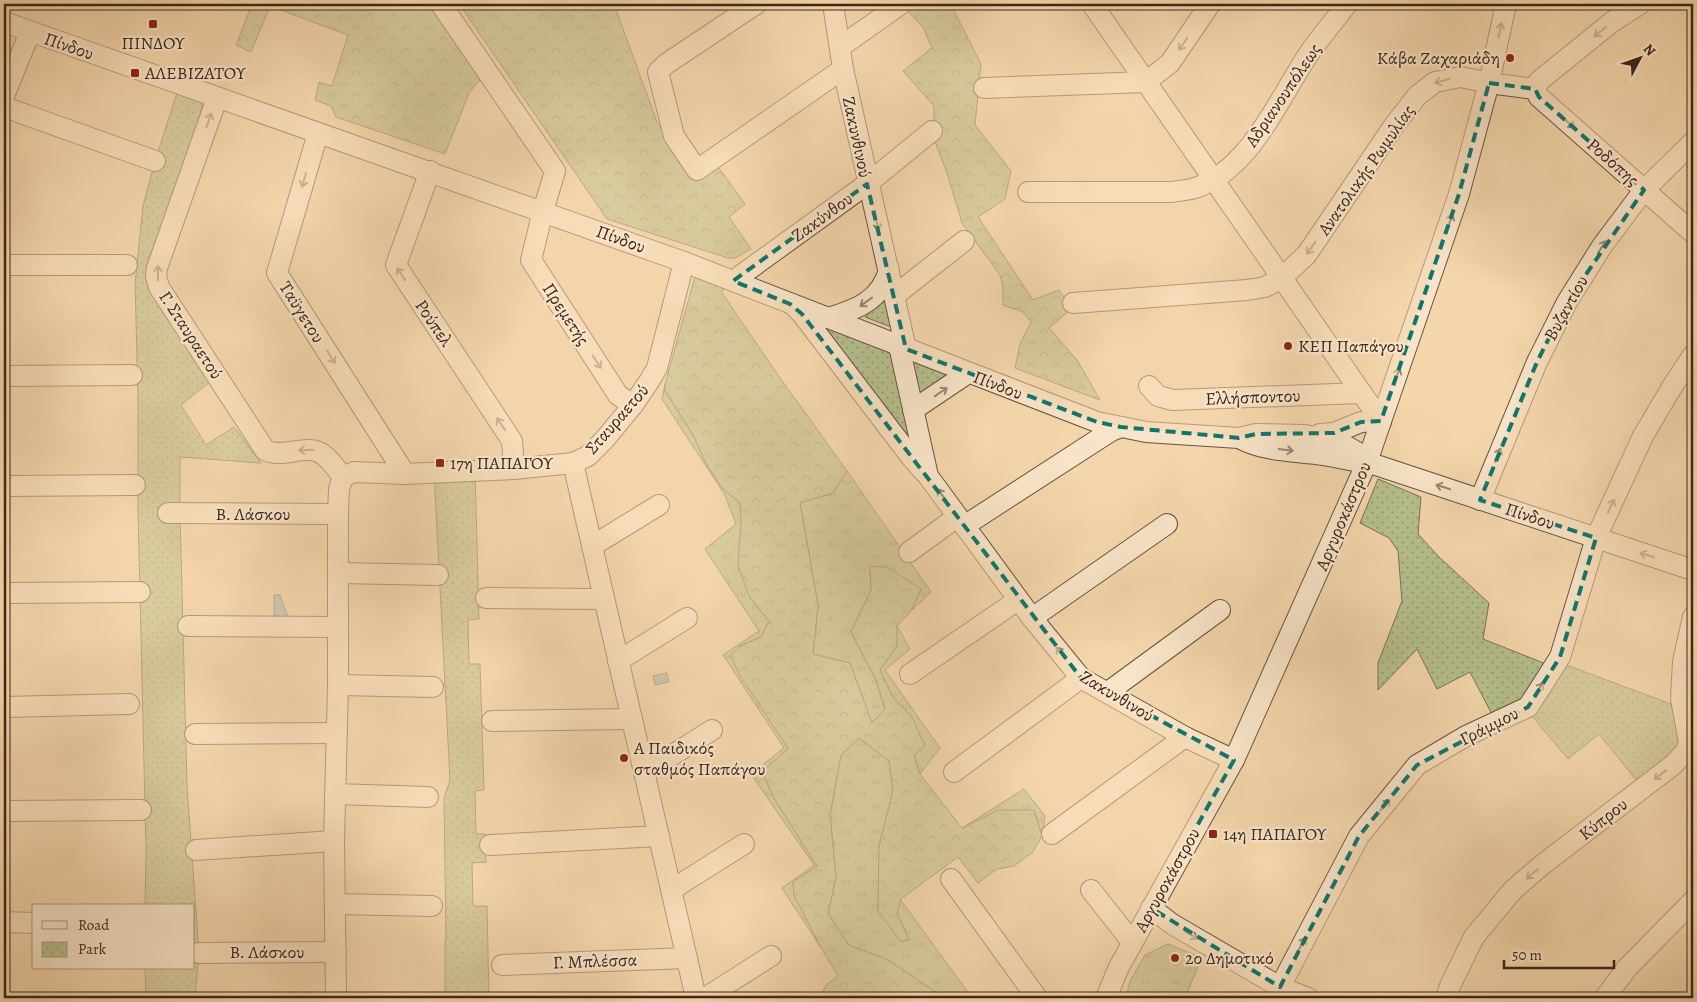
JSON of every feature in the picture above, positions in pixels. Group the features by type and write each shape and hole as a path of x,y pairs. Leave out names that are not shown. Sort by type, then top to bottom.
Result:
{"street":[{"name":"Πρεμετής","path":"441,4 555,170 531,260 618,395 632,405"},
{"path":"756,4 666,64 658,72 674,136 697,170 843,68"},
{"name":"Ζακυνθινού","path":"833,4 843,68 867,184 894,296 913,410 928,476 1018,600 1081,678 1186,737 1234,760"},
{"path":"840,47 901,4"},
{"path":"1092,4 1381,421"},
{"path":"984,88 1146,82 1170,63 1210,4"},
{"name":"Αδριανουπόλεως","path":"1213,179 1241,158 1312,50 1348,4"},
{"name":"Αργυροκάστρου","path":"1106,998 1132,942 1234,760 1367,462 1459,194 1489,82 1506,4"},
{"path":"1535,89 1540,81 1612,22 1640,4"},
{"name":"Πίνδου","path":"4,22 684,262 1096,422 1146,432 1239,438 1256,434 1305,435 1341,442 1362,455 1367,462"},
{"path":"4,96 30,32"},
{"name":"Ανατολικής Ρωμυλίας","path":"1282,278 1307,254 1395,124 1418,95 1435,82 1461,77 1535,89"},
{"name":"Ροδόπης","path":"1535,89 1539,97 1693,233"},
{"name":"Γ. Σταυραετού","path":"217,98 157,268 156,276 159,287 265,450 271,453 313,450 325,456 343,477"},
{"path":"4,107 155,161"},
{"name":"Ζακύνθου","path":"733,281 867,184 932,131"},
{"name":"Ταϋγετου","path":"318,133 277,272 405,474"},
{"name":"Βυζαντίου","path":"1480,500 1537,362 1567,302 1602,246 1644,190 1693,142"},
{"name":"Ρούπελ","path":"430,171 396,265 512,441 514,469"},
{"path":"1028,192 1172,192 1194,188 1213,179"},
{"path":"894,296 964,241"},
{"name":"Σταυραετού","path":"343,477 354,472 405,474 514,469 573,463 588,456 605,440 657,368 684,262"},
{"path":"4,265 127,265"},
{"path":"828,318 848,312 863,304 881,290 888,269"},
{"path":"1073,304 1247,290 1265,287 1282,278"},
{"path":"790,304 802,314 911,457 928,476"},
{"name":"Γράμμου","path":"1280,987 1359,836 1417,766 1466,736 1528,706 1560,657 1596,538 1643,436 1693,356"},
{"path":"913,410 968,373"},
{"path":"4,376 132,375"},
{"name":"Ελλήσποντου","path":"1149,386 1158,396 1173,400 1361,393"},
{"path":"1305,435 1334,434 1361,422 1381,421"},
{"path":"909,552 1111,431 1121,428"},
{"name":"Πίνδου","path":"1239,438 1252,444 1270,448 1367,462 1693,570"},
{"path":"573,463 696,998"},
{"path":"336,998 334,842 338,685 338,514 339,489 343,477"},
{"path":"4,486 135,485"},
{"path":"592,546 659,505"},
{"name":"Β. Λάσκου","path":"168,513 338,514"},
{"path":"1032,618 1167,524"},
{"path":"339,573 438,575"},
{"path":"4,593 140,592"},
{"path":"486,598 604,599"},
{"path":"910,674 1018,600"},
{"path":"1108,692 1220,610"},
{"name":"Κύπρου","path":"1446,998 1457,969 1474,937 1513,890 1542,865 1673,765 1686,751 1689,742 1681,699 1683,662 1693,617"},
{"path":"618,661 687,618"},
{"path":"188,626 337,627"},
{"path":"954,772 1081,678"},
{"path":"338,685 433,687"},
{"path":"4,707 129,704"},
{"path":"492,721 632,719"},
{"path":"644,773 712,730"},
{"path":"194,734 336,733"},
{"path":"1052,834 1186,737"},
{"path":"335,794 428,797"},
{"path":"4,810 141,810"},
{"path":"490,845 659,836"},
{"path":"196,850 334,842"},
{"path":"671,890 744,844"},
{"path":"951,879 1038,998"},
{"path":"1091,890 1132,942"},
{"path":"1605,998 1627,968 1693,900"},
{"path":"335,904 432,906"},
{"path":"1151,908 1172,924 1280,987 1308,998"},
{"path":"4,922 32,922"},
{"name":"Β. Λάσκου","path":"199,953 336,952"},
{"path":"705,998 772,956"},
{"name":"Γ. Μπλέσσα","path":"502,965 687,958"}],"highlighted area":[{"path":"1489,83 1535,89 1539,97 1644,190 1567,302 1537,362 1480,500 1596,538 1560,657 1528,707 1417,765 1359,836 1280,987 1151,908 1234,760 1081,678 802,314 790,304 733,281 867,184 906,349 1097,422 1121,427 1239,438 1256,434 1334,433 1361,422 1381,421 1459,194"}],"green space":[{"path":"252,4 430,4 480,80 469,93 445,154 336,117 331,106 315,100 319,82 332,86 348,35 270,6 251,52 236,45"},
{"path":"459,4 614,4 657,122 692,175 714,161 745,204 729,217 751,249 735,258 728,258 607,219"},
{"path":"911,4 952,4 981,64 975,125 1011,171 1005,199 978,217 1033,300 1059,290 1071,309 1049,328 1077,360 1100,400 1015,368 1020,344 1031,322 1023,312 1003,305 1003,287 1000,275 962,223 947,173 934,139 934,106 903,71 932,48 923,27 905,8"},
{"path":"177,93 202,101 198,152 157,268 217,376 181,405 206,445 234,427 261,463 180,457 187,786 199,953 195,998 146,998 145,970 195,970 195,904 145,904 146,850 135,284 143,206"},
{"path":"696,273 725,285 722,293 847,471 833,493 800,503 818,605 813,654 850,663 872,723 885,709 876,680 851,632 871,590 870,566 887,567 921,589 911,611 897,626 897,646 880,670 892,696 912,717 925,746 914,755 920,774 962,828 998,810 1034,810 1042,836 1032,853 1014,866 997,869 978,883 958,857 901,899 897,913 909,940 900,941 878,911 879,846 893,791 889,761 859,738 841,755 830,815 836,877 828,914 849,945 888,960 944,998 828,998 823,991 826,985 838,976 821,948 794,895 793,882 817,866 775,800 762,772 788,748 740,676 730,655 740,646 761,637 769,621 749,596 738,565 741,522 740,503 722,488 706,463 692,433 665,391 665,384"},
{"path":"886,298 891,325 891,327 865,317"},
{"path":"810,314 898,346 916,459"},
{"path":"907,350 960,370 915,400"},
{"path":"665,384 665,391 692,433 706,463 722,488 740,503 749,596 769,621 761,637 740,646 770,721 788,749 762,772 775,800 817,866 793,882 794,895 821,948 782,888 814,865 751,774 784,748 723,655 759,631 705,549 736,524 725,495 662,399"},
{"path":"475,470 479,619 468,620 469,664 480,664 484,790 475,791 476,834 485,834 486,862 472,863 473,906 487,906 489,998 445,998 444,798 450,780 434,473"},
{"path":"847,471 931,592 911,611 921,589 870,567 871,590 851,632 876,680 885,710 871,723 850,663 813,654 818,605 800,503 833,493"},
{"path":"1378,479 1421,497 1418,534 1439,557 1489,603 1483,639 1551,666 1526,704 1495,720 1470,672 1437,689 1417,649 1378,690 1378,663 1402,601 1398,551 1389,538 1360,523"},
{"path":"897,626 910,649 885,670 940,748 920,774 914,755 912,717 892,696 880,670 897,646"},
{"path":"1561,663 1679,707 1683,744 1637,781 1599,734 1568,759 1528,711"},
{"path":"859,738 889,761 893,791 879,846 878,911 909,940 897,913 900,899 972,998 944,998 888,960 849,945 828,914 836,877 830,815 841,755"},
{"path":"1024,789 1045,816 1042,836 1034,810 962,828"},
{"path":"1168,944 1195,955 1198,967 1185,998 1126,998 1130,981 1145,955"}],"shaded area":[{"path":"274,595 280,595 288,617 274,616"},
{"path":"667,673 669,682 655,685 653,676"}],"place":[{"name":"ΠΙΝΔΟΥ","path":"153,24"},
{"name":"Κάβα Ζαχαριάδη","path":"1510,58"},
{"name":"ΑΛΕΒΙΖΑΤΟΥ","path":"135,73"},
{"name":"ΚΕΠ Παπάγου","path":"1288,346"},
{"name":"17η ΠΑΠΑΓΟΥ","path":"440,463"},
{"name":"Α Παιδικός σταθμός Παπάγου","path":"624,758"},
{"name":"14η ΠΑΠΑΓΟΥ","path":"1213,834"},
{"name":"2ο Δημοτικό","path":"1175,958"}]}
